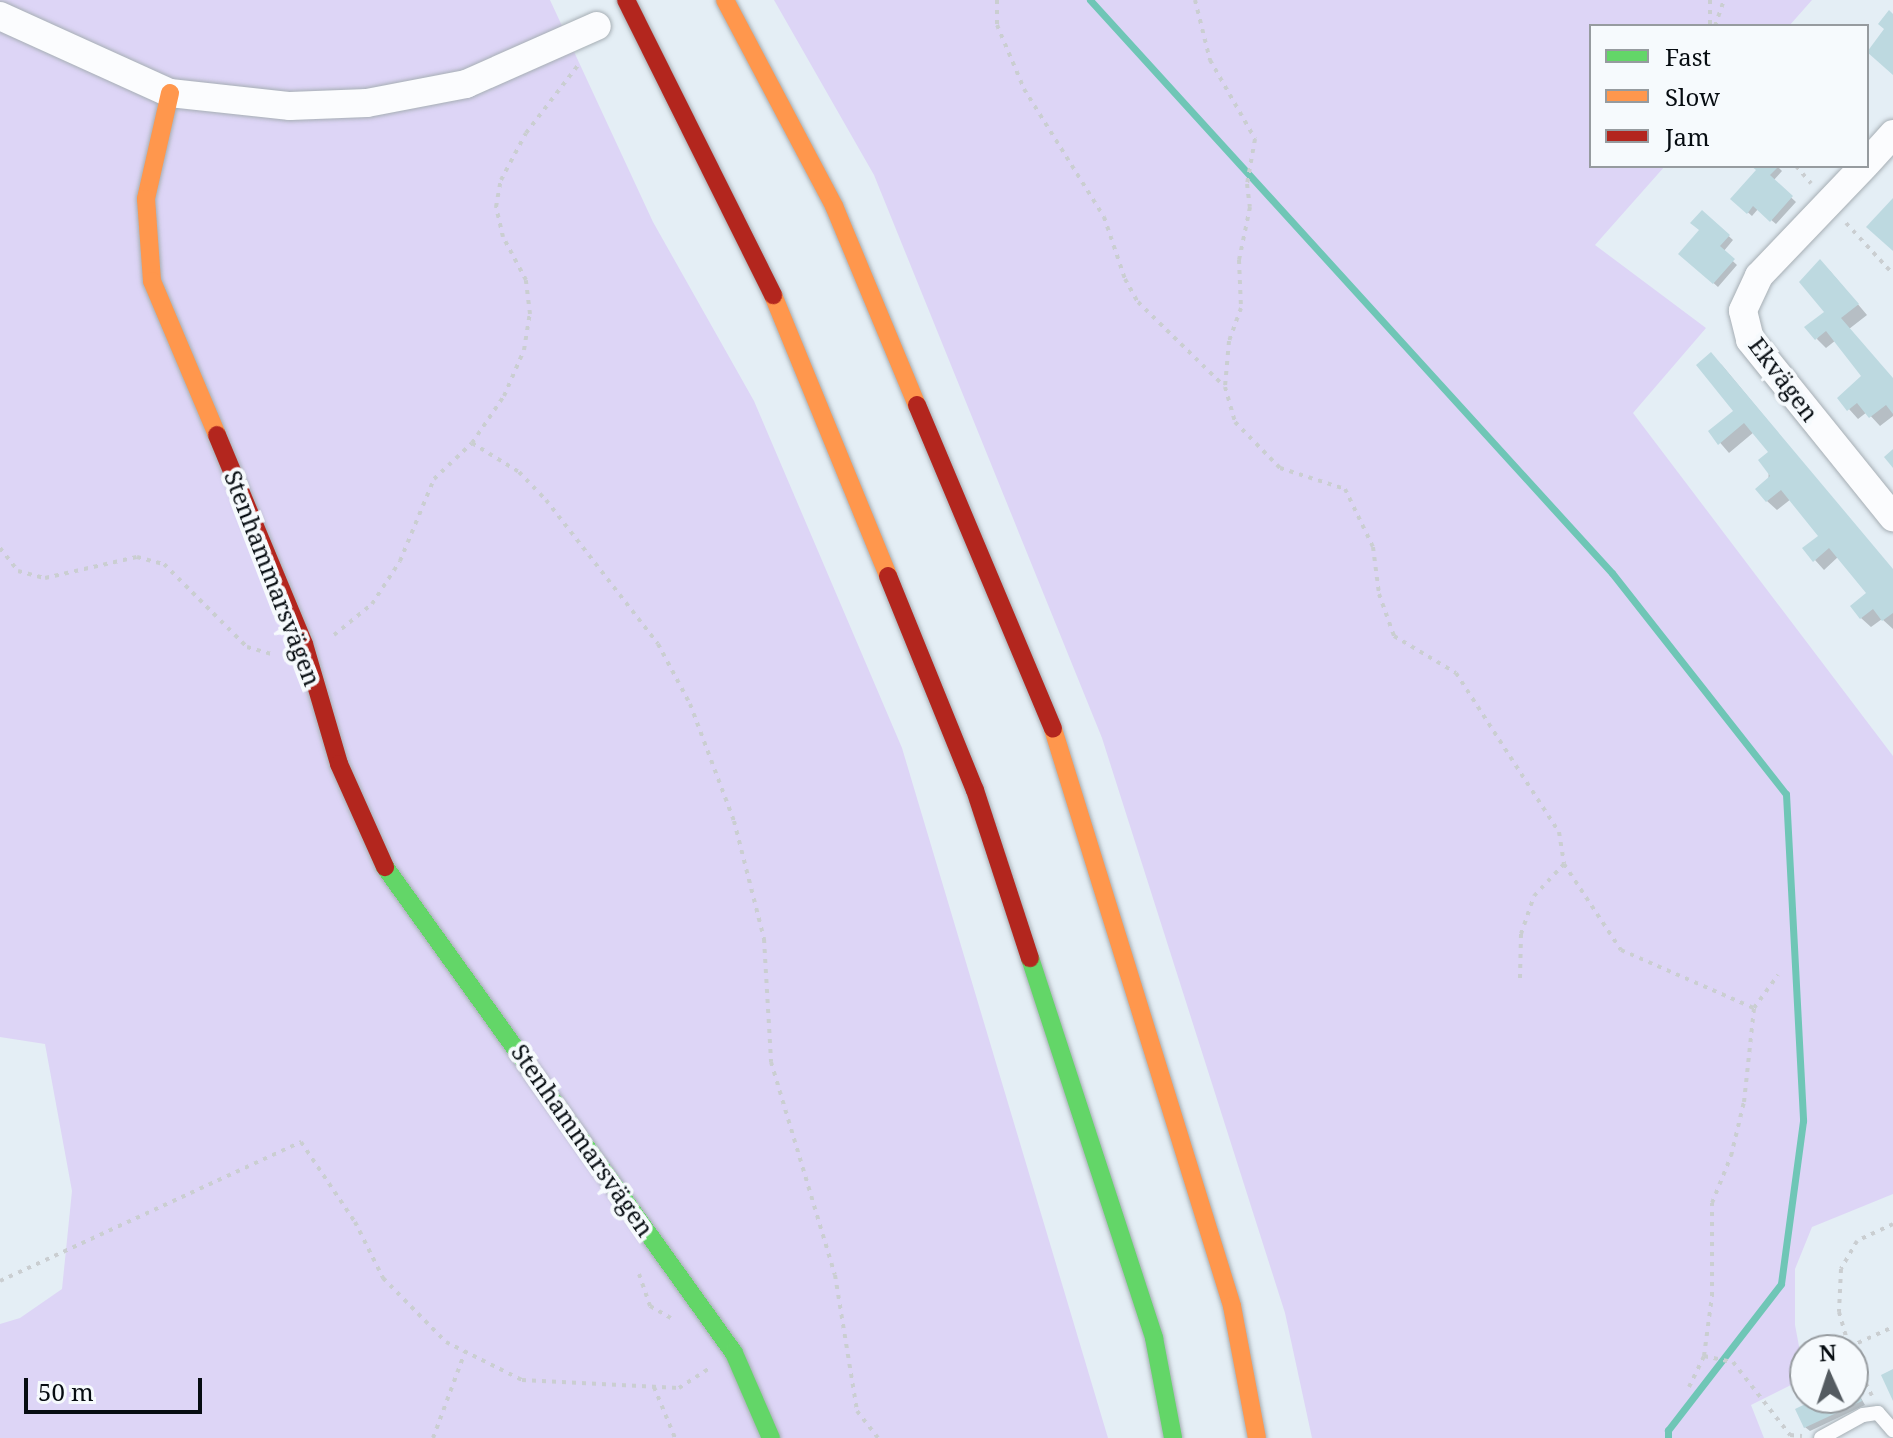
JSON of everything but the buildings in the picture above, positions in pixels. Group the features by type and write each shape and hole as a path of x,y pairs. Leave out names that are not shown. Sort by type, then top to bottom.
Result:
{"main road":[{"path":"626,0 760,263 975,790 1154,1338 1173,1438"},
{"path":"725,0 834,206 1061,749 1232,1306 1257,1438"},
{"name":"Stenhammarsvägen","path":"170,93 146,199 152,281 304,644 339,764 387,870 734,1353 771,1438"}],"street":[{"path":"0,16 170,93 290,106 367,103 466,84 597,26"},
{"name":"Ekvägen","path":"1869,160 1893,134"},
{"name":"Ekvägen","path":"1861,168 1759,276 1743,311 1750,340 1893,517"}],"lane":[{"path":"1819,1438 1863,1415 1878,1413 1893,1430"}],"path":[{"path":"997,0 997,25 1024,89 1104,217 1125,279 1138,302 1225,387"},
{"path":"1195,0 1210,60 1255,139 1247,184 1250,207 1239,260 1241,308 1229,341 1225,387 1235,422 1280,468 1345,489 1373,547 1379,594 1394,636 1456,673 1559,832 1564,864 1621,950 1754,1008"},
{"path":"1710,0 1712,24"},
{"path":"1713,24 1724,0"},
{"path":"0,548 18,571 45,578 137,557 164,564 247,647 284,658 304,644 332,636 372,604 400,561 434,479 472,443 504,396 524,350 530,314 526,280 503,237 496,207 501,180 526,133 580,62"},
{"path":"472,443 519,472 546,500 658,644 690,704 734,821 764,939 771,1062 835,1275 857,1411 878,1438"},
{"path":"1520,978 1521,934 1534,896 1564,864"},
{"path":"1689,1387 1704,1356 1712,1296 1712,1203 1731,1156 1744,1102 1754,1008 1778,975"},
{"path":"0,1281 301,1142 355,1222 383,1278 446,1342 522,1380 679,1388 734,1353"},
{"path":"1846,1334 1839,1312 1841,1269 1857,1241 1893,1224"},
{"path":"1869,1339 1893,1327"},
{"path":"433,1438 465,1352"},
{"path":"1704,1356 1733,1362 1790,1435 1819,1438"},
{"path":"654,1387 675,1438"},
{"path":"1869,1392 1878,1413"}],"shaded area":[{"path":"0,0 550,0 653,222 754,401 902,748 1108,1438 0,1438 0,1324 20,1318 62,1289 72,1191 45,1044 0,1037"},
{"path":"774,0 1812,0 1791,24 1589,24 1589,168 1663,168 1595,245 1706,328 1633,413 1893,756 1893,1194 1812,1227 1795,1269 1797,1334 1789,1334 1789,1386 1751,1405 1764,1438 1312,1438 1285,1313 1102,738 874,175"}],"waterway":[{"path":"1090,0 1612,573 1786,794 1803,1121 1781,1284 1668,1430 1668,1438"}],"traffic: fast":[{"path":"385,867 734,1353 771,1438"},
{"path":"1030,958 1154,1338 1173,1438"}],"traffic: slow":[{"path":"725,0 834,206 917,405"},
{"path":"170,93 146,199 152,281 217,435"},
{"path":"773,295 888,576"},
{"path":"1053,729 1232,1306 1257,1438"}],"traffic: jam":[{"path":"626,0 773,295"},
{"path":"917,405 1053,729"},
{"path":"217,435 304,644 339,764 385,867"},
{"path":"888,576 975,790 1030,958"}]}
